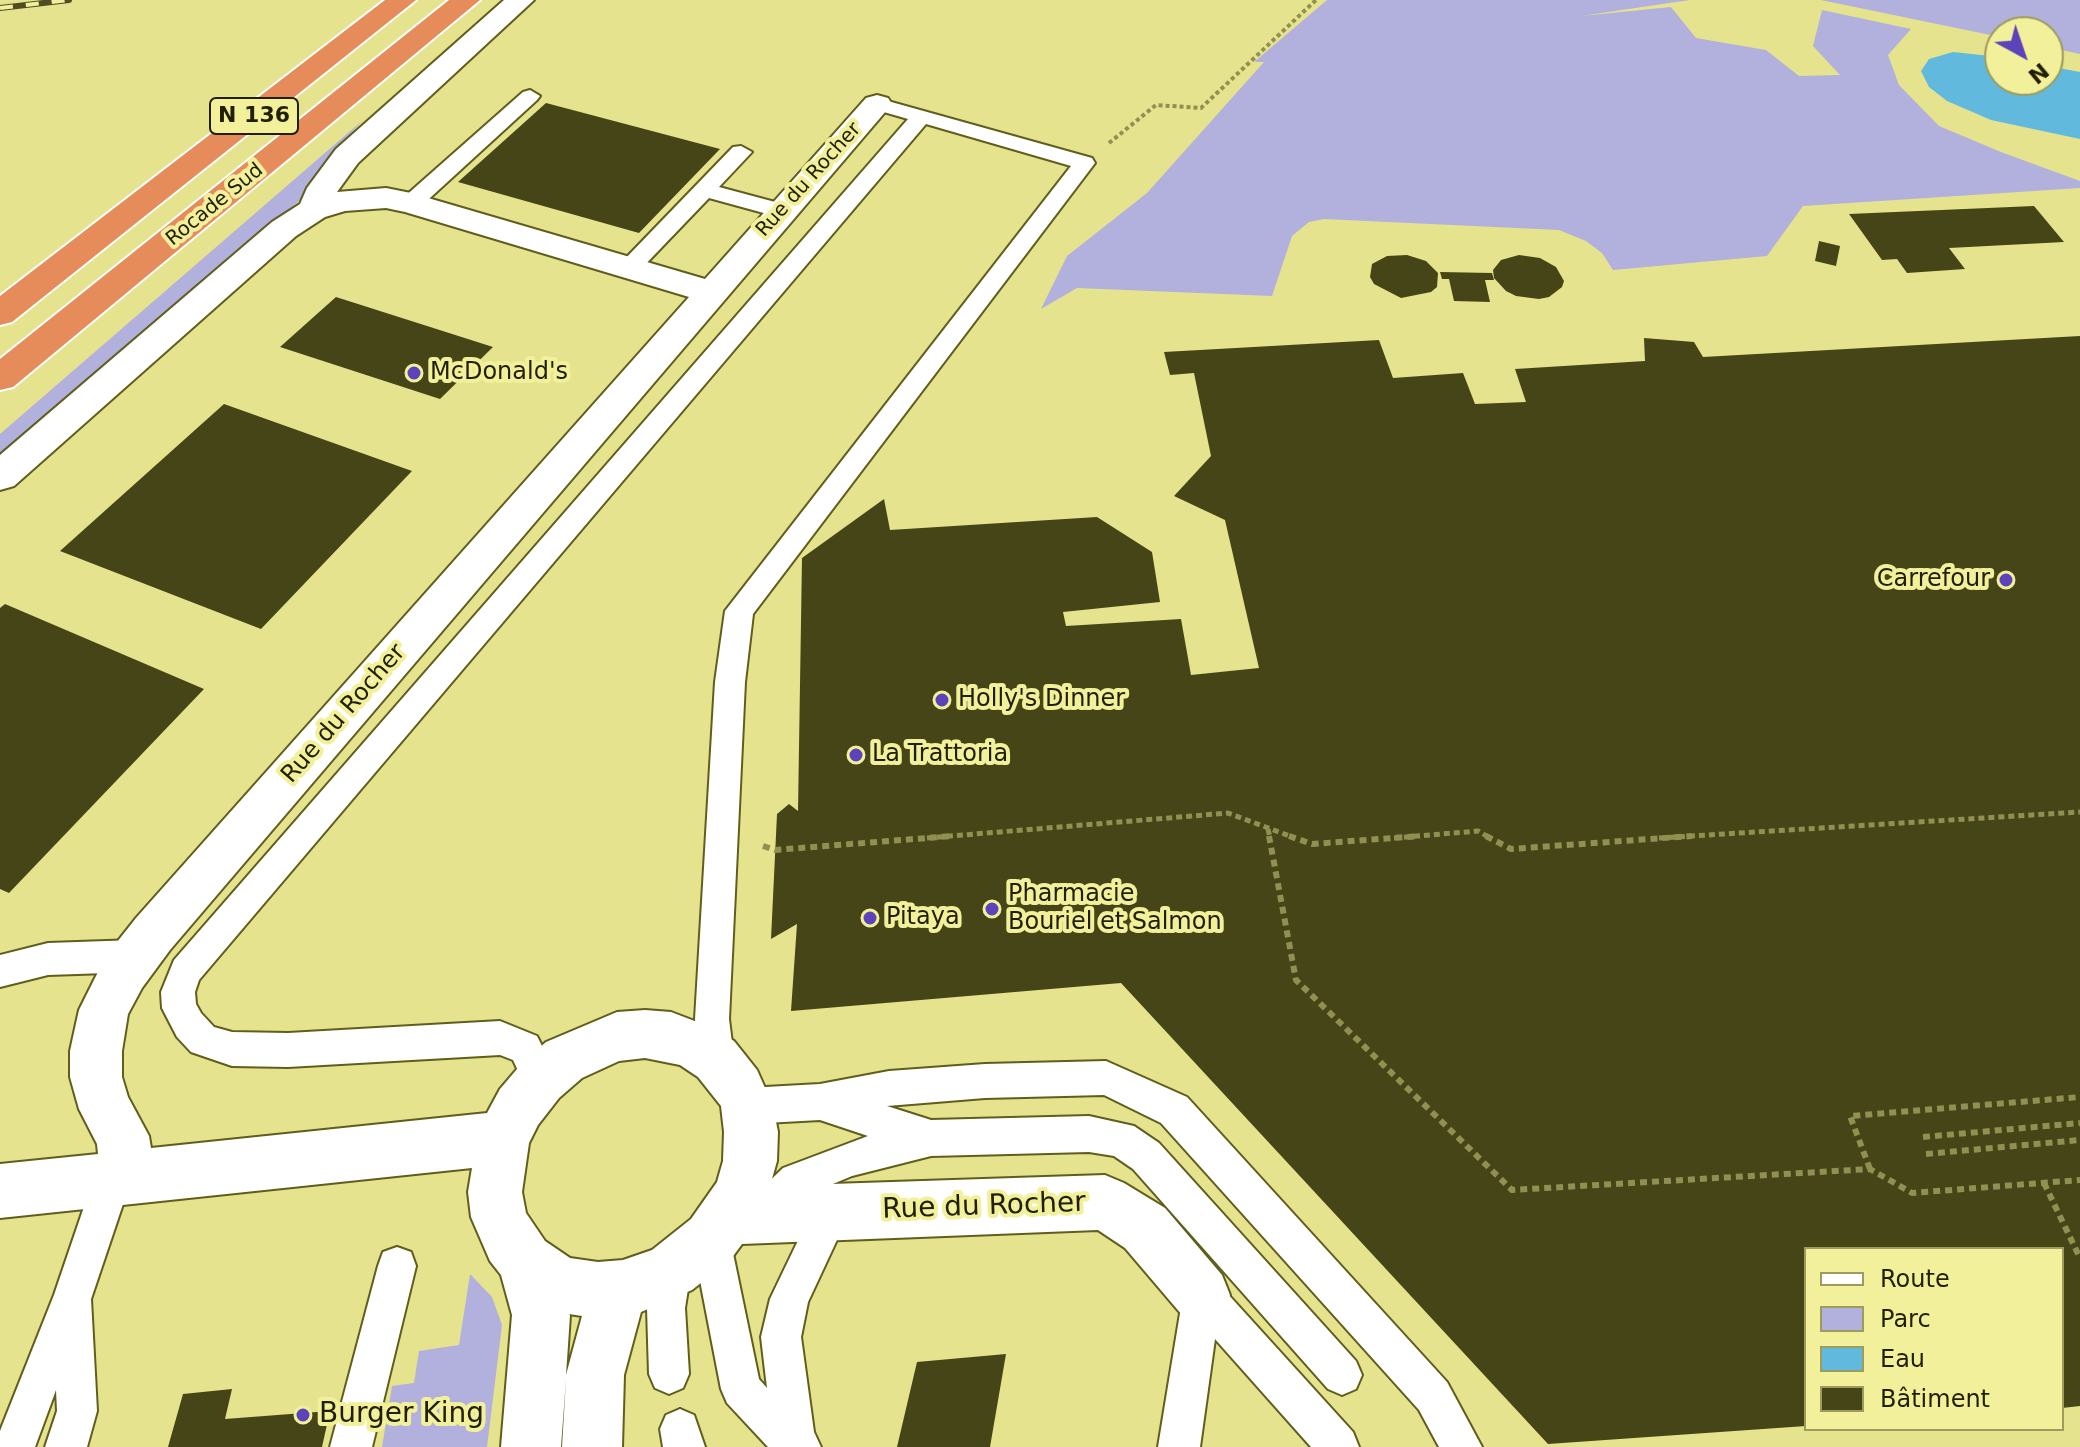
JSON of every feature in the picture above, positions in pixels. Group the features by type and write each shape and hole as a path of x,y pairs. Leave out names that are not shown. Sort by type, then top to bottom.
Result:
{"highway":[{"name":"Rocade Sud","path":"0,314 402,0"},
{"name":"Rocade Sud","path":"0,378 466,0"},
{"path":"0,284 106,232"}],"street":[{"path":"314,210 323,188 347,156 520,0"},
{"name":"Rue du Rocher","path":"111,1192 125,1154 122,1136 105,1109 96,1077 96,1051 104,1010 136,956 877,104"},
{"path":"0,476 284,229 314,210 365,198 411,203 711,292"},
{"path":"592,1447 595,1375 606,1327 699,1246 741,1191 750,1161 751,1132 747,1106 739,1088 716,1059 695,1045 671,1037 645,1034 617,1037 590,1046 564,1060 541,1080 519,1107 503,1138 495,1192 499,1217 510,1241 525,1261 546,1276 570,1286 598,1290 699,1246"},
{"path":"0,1191 111,1192 503,1138"},
{"name":"Rue du Rocher","path":"699,1246 830,1214 1105,1202 1145,1228 1202,1295"},
{"path":"525,1261 541,1315 531,1447"}],"lane":[{"path":"411,203 530,96"},
{"name":"Rue du Rocher","path":"877,104 1084,163"},
{"path":"541,1080 525,1048 500,1038 288,1050 232,1049 203,1040 179,1008 178,992 186,971 922,116"},
{"path":"630,267 741,152"},
{"path":"716,1059 712,1019 730,682 739,611 1084,163"},
{"path":"705,190 782,211"},
{"path":"0,971 48,959 136,956"},
{"path":"747,1106 820,1102 889,1088 985,1081 1106,1078 1174,1110 1433,1396 1461,1447"},
{"path":"820,1102 931,1138"},
{"path":"669,1374 666,1308 699,1246 796,1181 852,1158 931,1138 1089,1134 1121,1139 1146,1156 1342,1375"},
{"path":"14,1447 111,1192"},
{"path":"798,1446 781,1337 789,1299 830,1214"},
{"path":"699,1246 741,1389 798,1446"},
{"path":"351,1447 397,1266"},
{"path":"66,1447 77,1411 73,1295"},
{"path":"1179,1447 1202,1295"},
{"path":"1202,1295 1338,1447"}],"path":[{"path":"1084,163 1156,105 1201,108 1316,0"},
{"path":"723,846 754,843 775,850 1228,813 1312,844 1478,831 1511,849 2080,812"},
{"path":"1268,828 1296,980 1512,1190 1870,1169 1912,1193 2080,1180"},
{"path":"1870,1169 1850,1116 2080,1097"},
{"path":"1923,1137 2080,1123"},
{"path":"1926,1154 2080,1140"},
{"path":"2044,1183 2080,1258"}],"green space":[{"path":"1327,0 1690,0 1581,16 1671,7 1696,38 1766,50 1799,76 1840,75 1813,46 1822,10 1911,29 1888,55 1899,85 1939,126 2080,181 2080,188 1803,206 1767,256 1613,270 1602,253 1586,241 1559,230 1324,219 1309,222 1292,236 1272,296 1077,288 1041,309 1067,256 1147,193 1264,62 1254,62"},
{"path":"1821,0 2080,0 2080,54 2064,50 2064,16 1984,16 1984,34"},
{"path":"363,120 340,145 307,194 0,457 0,434"},
{"path":"470,1274 492,1297 502,1325 487,1447 382,1447 392,1386 414,1383 419,1351 459,1345"}],"water":[{"path":"1953,52 1984,55 1984,96 2064,96 2064,69 2080,72 2080,139 1991,120 1947,101 1929,87 1921,71 1929,59"}],"building":[{"path":"546,103 720,149 639,233 458,182"},
{"path":"2034,206 2064,242 1949,248 1965,269 1907,273 1897,259 1882,260 1849,214"},
{"path":"1819,241 1840,246 1836,266 1815,261"},
{"path":"1407,255 1426,261 1438,273 1437,287 1431,292 1401,298 1374,284 1370,277 1372,264 1387,256"},
{"path":"1519,255 1540,258 1556,267 1564,281 1562,287 1549,297 1539,299 1516,296 1506,291 1494,278 1493,270 1501,260"},
{"path":"1440,272 1492,273 1494,280 1485,280 1490,302 1454,301 1449,279 1442,279"},
{"name":"McDonald's","path":"336,297 493,347 440,399 280,347"},
{"path":"2080,336 2080,1406 2064,1408 2064,1247 1804,1247 1804,1426 1548,1444 1121,983 791,1011 797,924 771,939 777,814 789,804 798,811 802,558 884,499 890,530 1097,517 1152,552 1160,602 1063,612 1066,626 1181,619 1191,675 1259,668 1225,520 1174,496 1211,456 1194,373 1170,375 1164,352 1379,340 1393,378 1463,373 1475,404 1526,402 1515,369 1645,361 1644,338 1694,342 1703,357"},
{"path":"224,404 412,471 261,629 60,551"},
{"path":"5,604 204,689 9,893 0,889 0,608"},
{"path":"1006,1354 990,1447 897,1447 917,1362"},
{"name":"Burger King","path":"232,1389 225,1419 330,1411 322,1447 168,1447 183,1394"}],"railway":[{"path":"0,8 69,0"}],"place":[{"name":"McDonald's","path":"414,373"},
{"name":"Carrefour","path":"2006,580"},
{"name":"Holly's Dinner","path":"942,700"},
{"name":"La Trattoria","path":"856,755"},
{"name":"Pharmacie Bouriel et Salmon","path":"992,909"},
{"name":"Pitaya","path":"870,918"},
{"name":"Burger King","path":"303,1415"}]}
